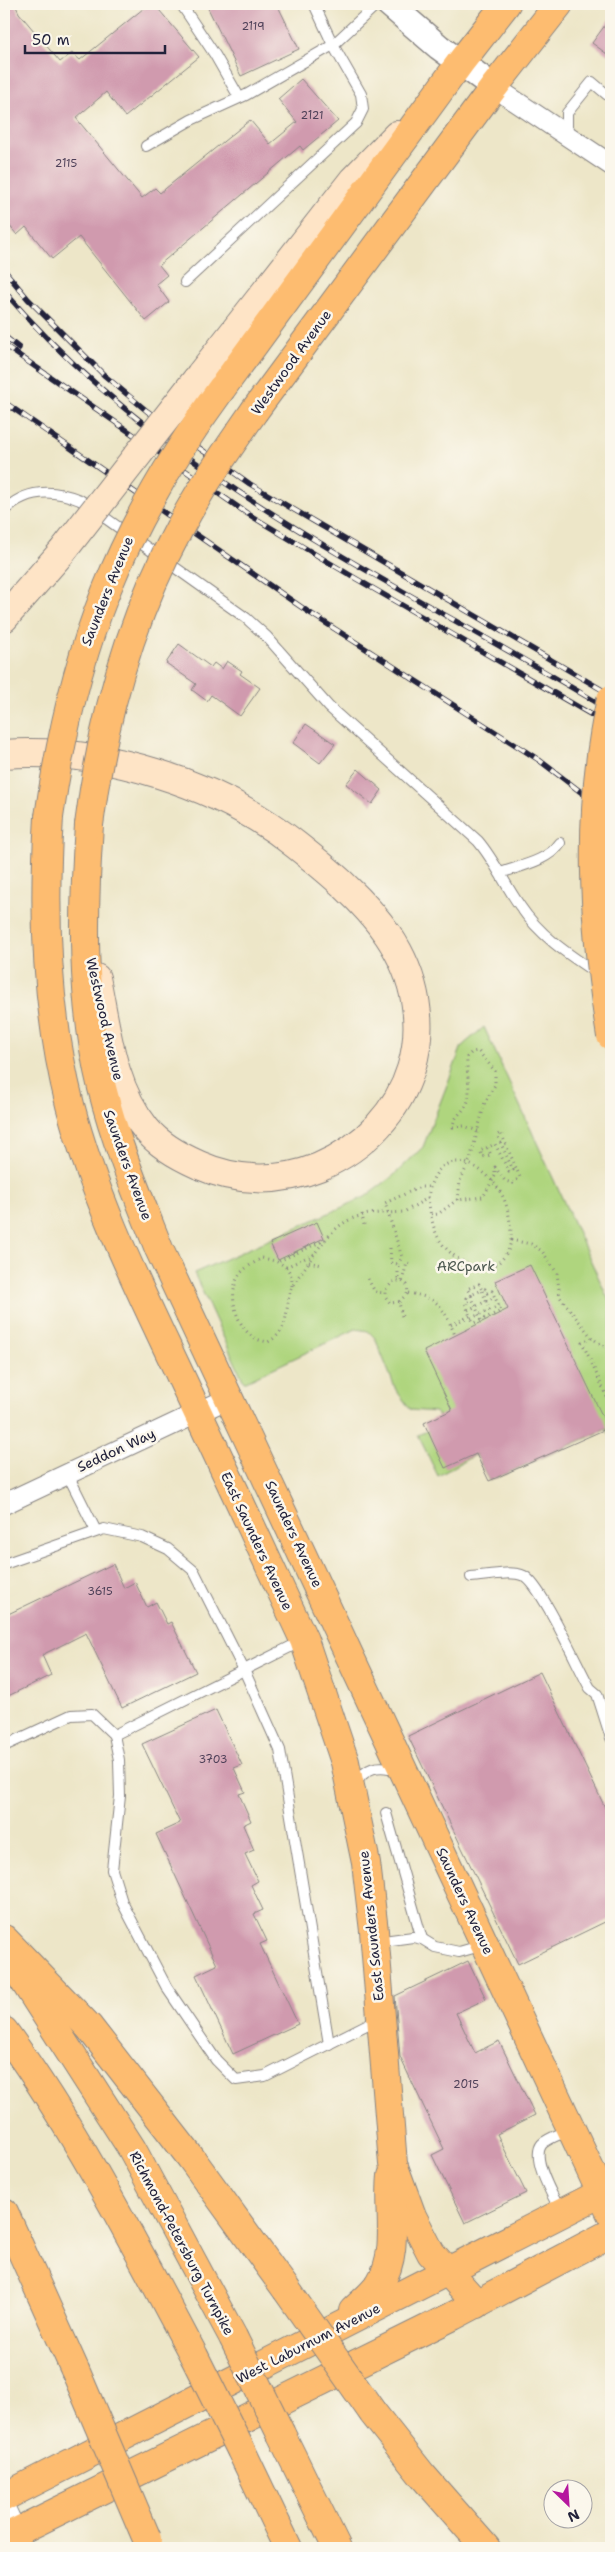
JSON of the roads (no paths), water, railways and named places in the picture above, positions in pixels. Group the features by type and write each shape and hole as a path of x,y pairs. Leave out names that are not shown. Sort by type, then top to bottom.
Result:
{"main road":[{"path":"4,618 211,382 506,4"},
{"name":"Westwood Avenue","path":"90,825 95,778 110,708 138,620 180,528 212,473 255,410 494,87 559,4"},
{"name":"Saunders Avenue","path":"49,817 56,765 69,702 88,637 112,573 156,486 194,427 211,382"},
{"path":"611,699 601,761 594,862 600,966 611,1037"},
{"name":"Westwood Avenue","path":"4,754 42,754 77,757 164,775 198,789 262,822 288,839 337,879 388,934 408,974 416,1013 416,1042 413,1062 398,1102 381,1124 361,1144 333,1161 306,1173 276,1178 247,1179 223,1174 183,1158 148,1132 122,1090 112,1059 86,927"},
{"name":"East Saunders Avenue","path":"49,817 45,882 47,968 56,1038 70,1104 89,1170 104,1210 304,1640 335,1730 352,1789 366,1863 375,1942 393,2164 406,2201 431,2253 477,2304"},
{"name":"Saunders Avenue","path":"90,825 86,927 87,982 93,1042 110,1120 123,1159 159,1249 571,2129 608,2198"},
{"path":"4,1939 88,2026 191,2158 286,2289 372,2413 422,2475 486,2548"},
{"name":"Richmond-Petersburg Turnpike","path":"4,1951 132,2149 233,2337 337,2548"},
{"path":"4,2031 30,2067 109,2196 194,2356 288,2548"},
{"path":"331,2331 373,2292 380,2283 390,2261 392,2249 389,2200 393,2164"},
{"name":"West Laburnum Avenue","path":"4,2498 561,2213 608,2198"},
{"path":"4,2212 150,2544"},
{"path":"10,2535 477,2304 611,2232"}],"street":[{"path":"389,4 460,63 567,138 611,166"},
{"name":"Seddon Way","path":"4,1504 230,1398"},
{"path":"4,2506 10,2535"}],"lane":[{"path":"182,4 239,97"},
{"path":"185,282 356,123 363,109 361,94 333,45 314,4"},
{"path":"146,146 333,45 377,4"},
{"path":"567,138 567,113 592,82 611,98"},
{"path":"4,511 22,498 41,492 52,492 80,500 246,618 267,637 329,707 478,841 519,905 539,930 552,942 611,982"},
{"path":"500,873 537,861 557,848 560,843"},
{"path":"67,1473 96,1532"},
{"path":"4,1564 104,1528 142,1536 168,1549 194,1571 244,1670 280,1750 329,2044"},
{"path":"471,1577 523,1575 531,1580 541,1595 586,1680 597,1694 611,1738"},
{"path":"114,1735 304,1640"},
{"path":"4,1746 70,1714 92,1714 114,1735 119,1760 120,1796 112,1870 122,1902 167,1988 216,2060 236,2080 265,2076 381,2018"},
{"path":"352,1789 360,1776 372,1767 387,1767 404,1772"},
{"path":"386,1813 422,1939"},
{"path":"375,1942 414,1937 422,1939 435,1947 459,1952 485,1944"},
{"path":"561,2213 539,2165 538,2152 543,2143 571,2129"}],"railway":[{"path":"4,270 28,299 105,376 147,411 250,484 611,695"},
{"path":"4,291 68,358 138,419 212,474 290,525 611,711"},
{"path":"4,336 19,348"},
{"path":"4,345 248,514 611,726"},
{"path":"4,402 307,611 539,760 611,815"}],"park label":[{"name":"ARCpark","path":"466,1266"}]}
